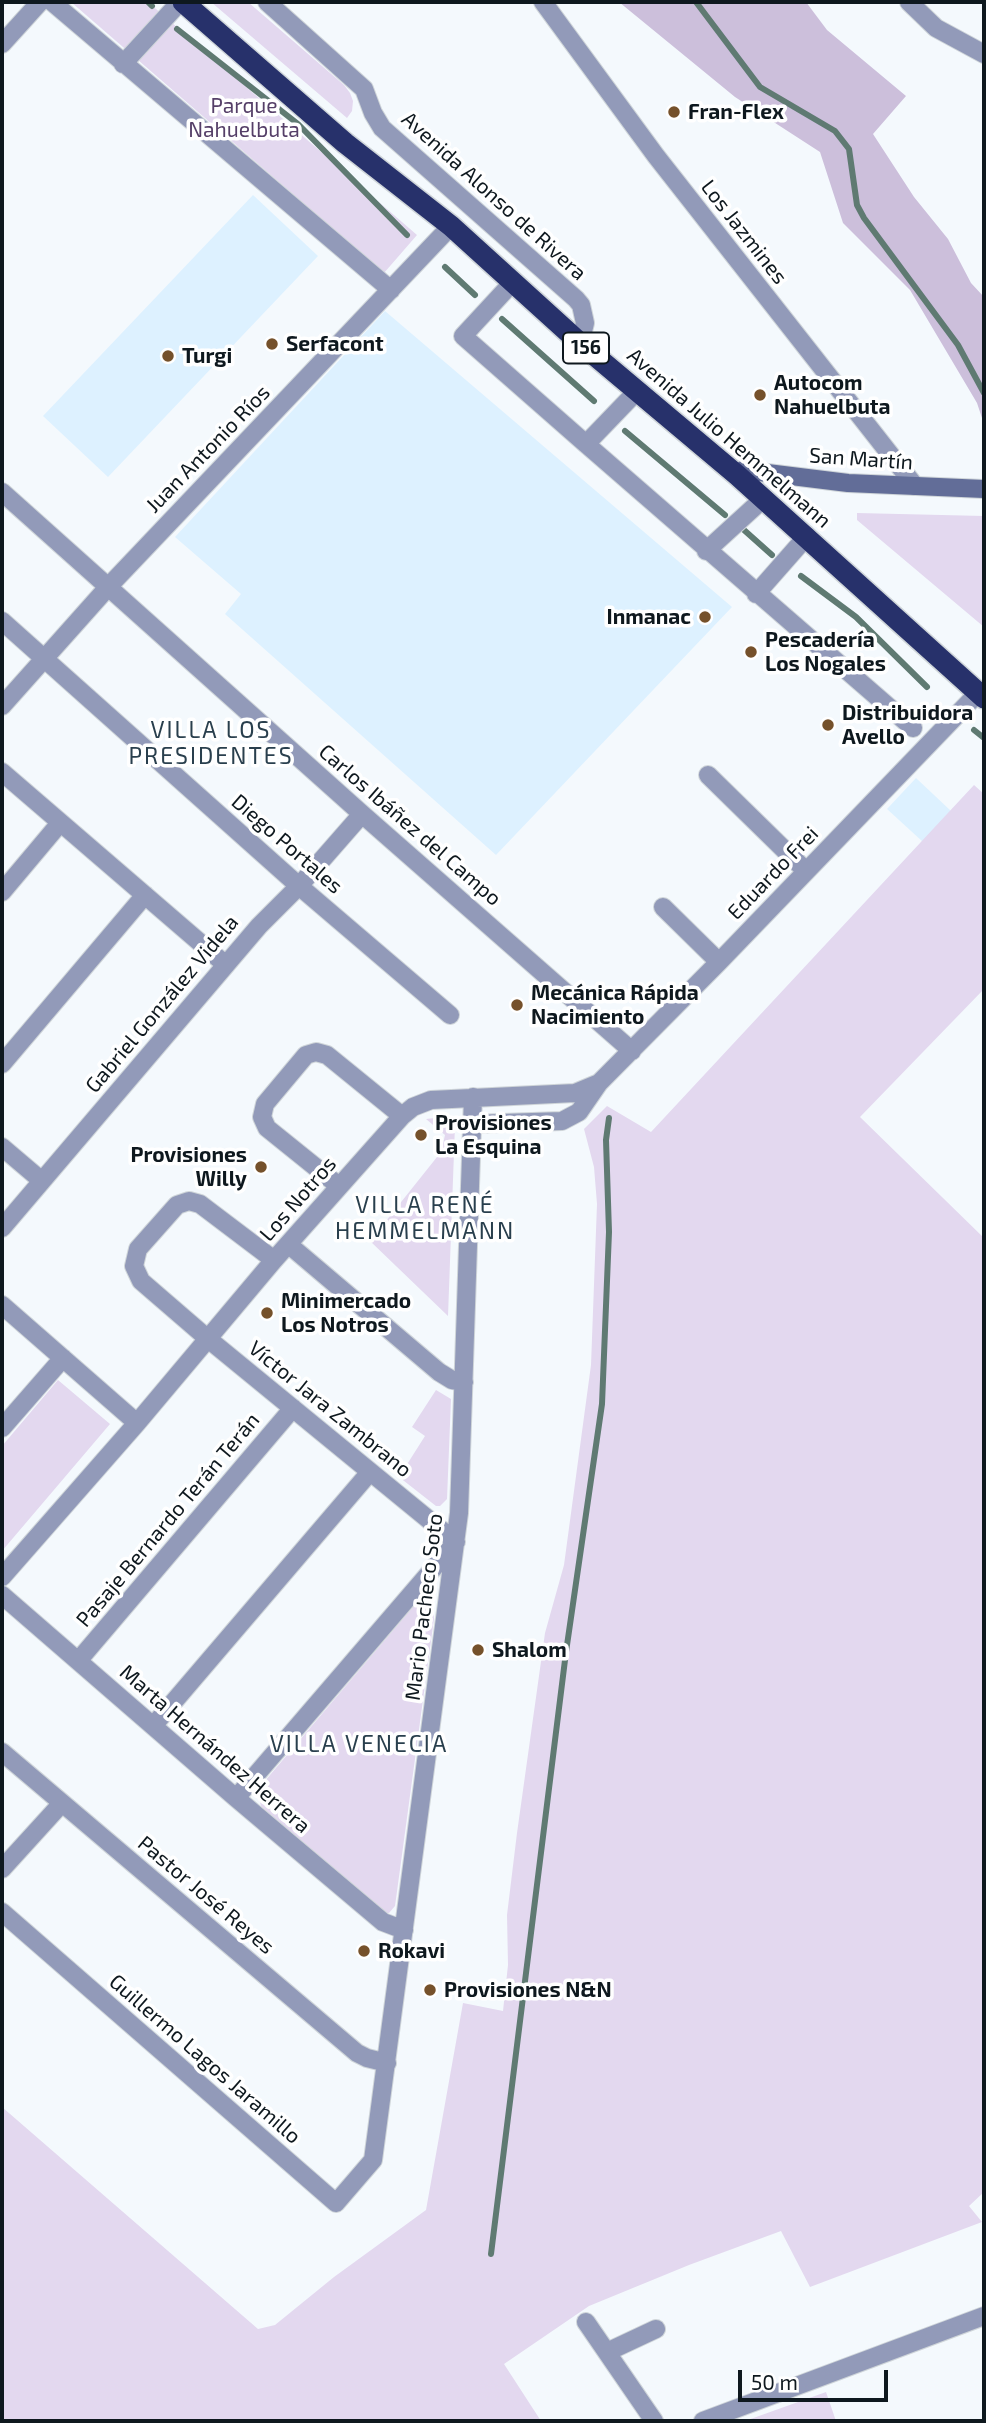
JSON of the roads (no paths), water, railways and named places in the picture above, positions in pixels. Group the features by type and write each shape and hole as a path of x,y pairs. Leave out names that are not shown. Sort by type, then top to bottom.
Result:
{"highway":[{"name":"Avenida Julio Hemmelmann","path":"182,2 345,143 451,226 580,343 807,536 981,696"}],"street":[{"path":"2,44 40,2"},
{"path":"52,2 391,290"},
{"path":"123,64 182,2"},
{"name":"Avenida Alonso de Rivera","path":"267,2 364,89 382,128 576,299 581,305 585,323 580,343"},
{"name":"Los Jazmines","path":"544,2 656,156 915,486"},
{"path":"909,2 936,28 984,54"},
{"name":"Juan Antonio Ríos","path":"2,706 109,586 451,226"},
{"path":"512,283 463,336 706,551 913,728"},
{"path":"586,444 637,391"},
{"name":"San Martín","path":"737,475 743,470 848,483 984,489"},
{"name":"Carlos Ibáñez del Campo","path":"2,492 632,1051"},
{"path":"706,551 763,499"},
{"path":"756,594 807,536"},
{"name":"Diego Portales","path":"2,621 299,886 450,1015"},
{"name":"Eduardo Frei","path":"599,1083 981,696"},
{"path":"2,772 226,965"},
{"path":"708,775 806,872"},
{"name":"Gabriel González Videla","path":"2,1228 259,926 299,886 362,814"},
{"path":"2,892 61,823"},
{"path":"2,1064 145,895"},
{"path":"663,907 719,962"},
{"path":"339,1186 267,1128 262,1117 265,1104 306,1055 316,1052 327,1055 402,1116"},
{"path":"472,1124 562,1121 579,1112 599,1083"},
{"name":"Los Notros","path":"2,1577 137,1423 274,1260 402,1116 422,1102 575,1093 599,1083"},
{"name":"Mario Pacheco Soto","path":"373,2160 456,1542 473,1097"},
{"path":"2,1147 42,1181"},
{"name":"Víctor Jara Zambrano","path":"274,1260 200,1204 189,1201 177,1205 138,1249 134,1266 141,1281 207,1338 456,1542"},
{"path":"288,1244 439,1372 452,1380 464,1382"},
{"path":"2,1305 137,1423"},
{"path":"2,1428 63,1358"},
{"name":"Pasaje Bernardo Terán Terán","path":"78,1661 293,1408"},
{"path":"153,1726 370,1472"},
{"path":"236,1798 456,1542"},
{"name":"Marta Hernández Herrera","path":"2,1595 383,1922 404,1930"},
{"name":"Pastor José Reyes","path":"2,1752 357,2053 387,2063"},
{"path":"2,1869 62,1803"},
{"name":"Guillermo Lagos Jaramillo","path":"2,1912 336,2203 373,2160"},
{"path":"704,2421 984,2316"},
{"path":"586,2322 654,2421"},
{"path":"607,2352 656,2329"}],"waterway":[{"path":"148,2 152,6"},
{"path":"696,2 760,87 835,131 849,149 857,205 864,218 958,345 984,393"},
{"path":"177,29 298,124 407,235"},
{"path":"445,267 475,295"},
{"path":"502,319 594,401"},
{"path":"625,431 725,515"},
{"path":"744,530 772,555"},
{"path":"801,576 856,617 927,687"},
{"path":"974,730 984,738"},
{"path":"491,2254 566,1652 602,1404 609,1232 606,1140 609,1118"}],"place":[{"name":"Fran-Flex","path":"674,112"},
{"name":"Serfacont","path":"272,344"},
{"name":"Turgi","path":"168,356"},
{"name":"Autocom Nahuelbuta","path":"760,395"},
{"name":"Inmanac","path":"705,617"},
{"name":"Pescadería Los Nogales","path":"751,652"},
{"name":"Distribuidora Avello","path":"828,725"},
{"name":"Mecánica Rápida Nacimiento","path":"517,1005"},
{"name":"Provisiones La Esquina","path":"421,1135"},
{"name":"Provisiones Willy","path":"261,1167"},
{"name":"Minimercado Los Notros","path":"267,1313"},
{"name":"Shalom","path":"478,1650"},
{"name":"Rokavi","path":"364,1951"},
{"name":"Provisiones N&N","path":"430,1990"}],"district":[{"name":"VILLA LOS PRESIDENTES","path":"211,743"},
{"name":"VILLA RENÉ HEMMELMANN","path":"425,1218"},
{"name":"VILLA VENECIA","path":"359,1744"}],"park label":[{"name":"Parque Nahuelbuta","path":"244,118"}]}
